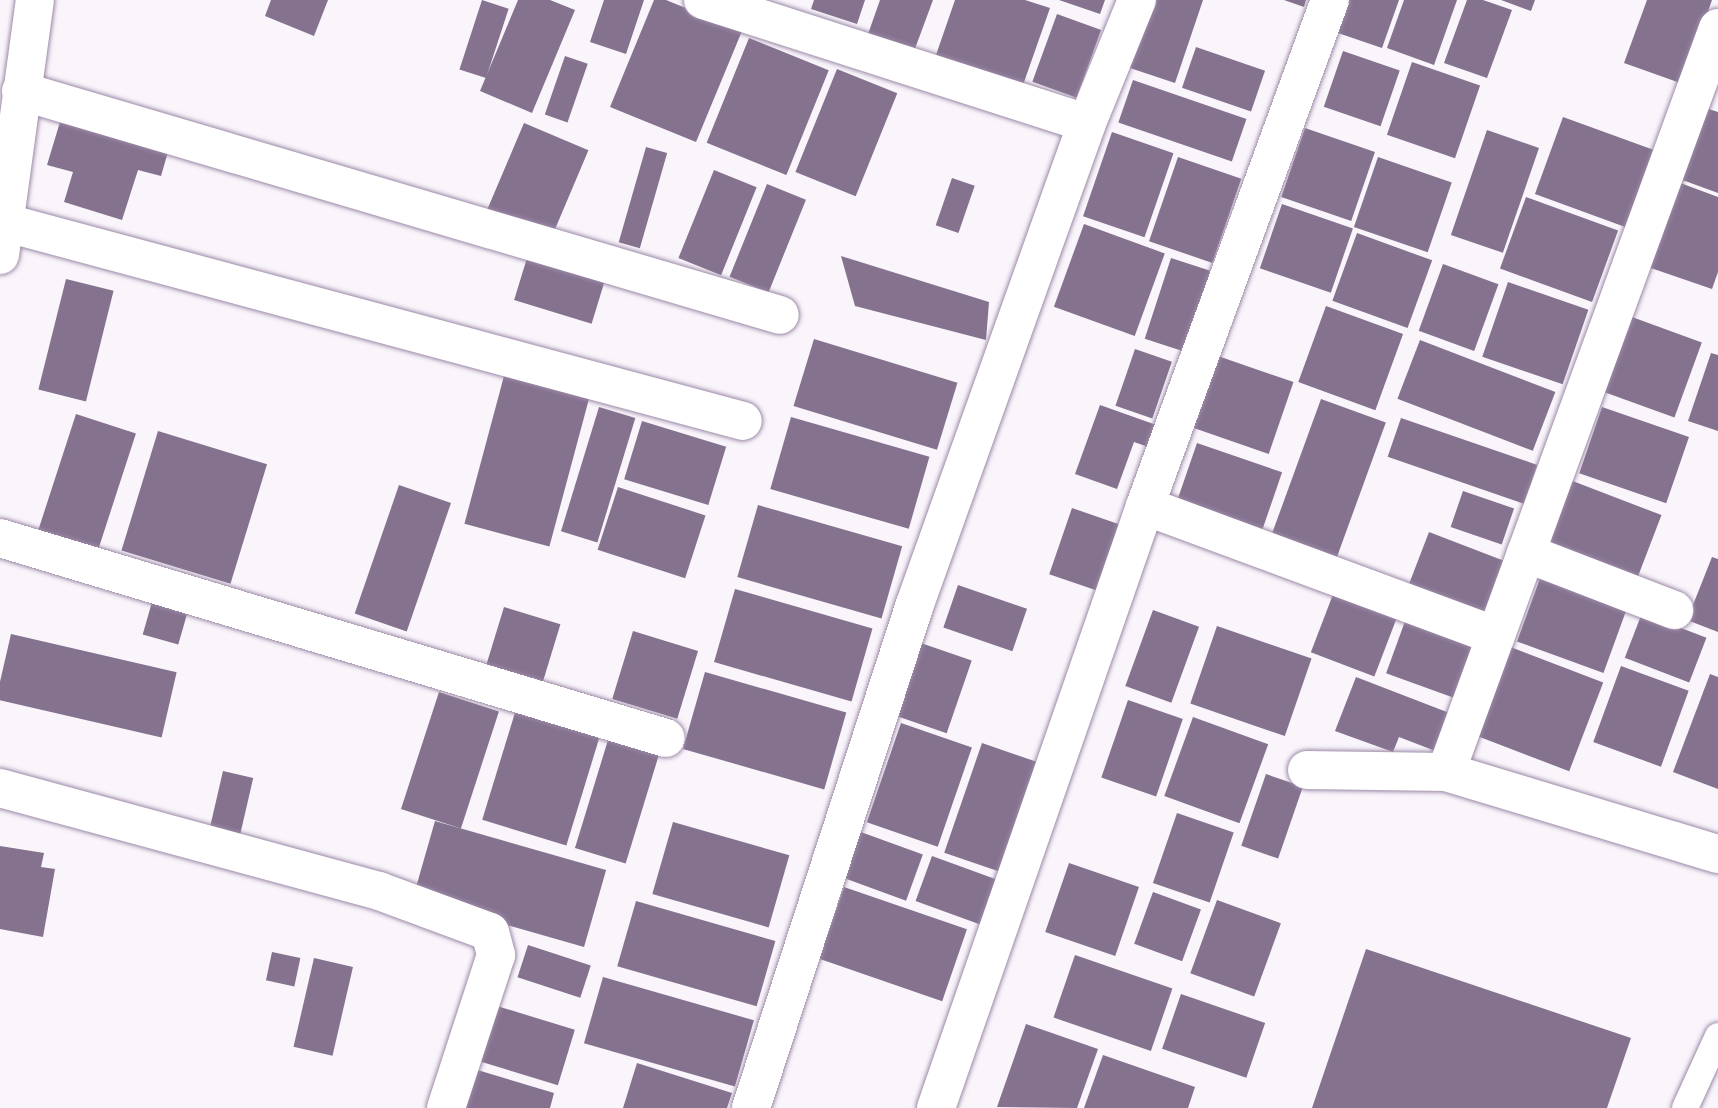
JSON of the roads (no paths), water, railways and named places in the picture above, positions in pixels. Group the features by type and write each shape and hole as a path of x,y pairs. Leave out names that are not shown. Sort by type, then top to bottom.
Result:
{"street":[{"path":"35,0 2,239 743,421"},
{"path":"703,0 1087,123"},
{"path":"751,1108 914,607 1087,123 1137,0"},
{"path":"936,1108 1145,506 1330,0"},
{"path":"1446,772 1718,27"},
{"path":"21,91 780,315"},
{"path":"1145,506 1496,636"},
{"path":"0,538 666,738"},
{"path":"1526,553 1674,610"},
{"path":"1307,770 1446,772 1718,854"},
{"path":"0,788 379,891 490,932 496,955 446,1108"}],"lane":[{"path":"1685,1108 1718,1036"}]}
